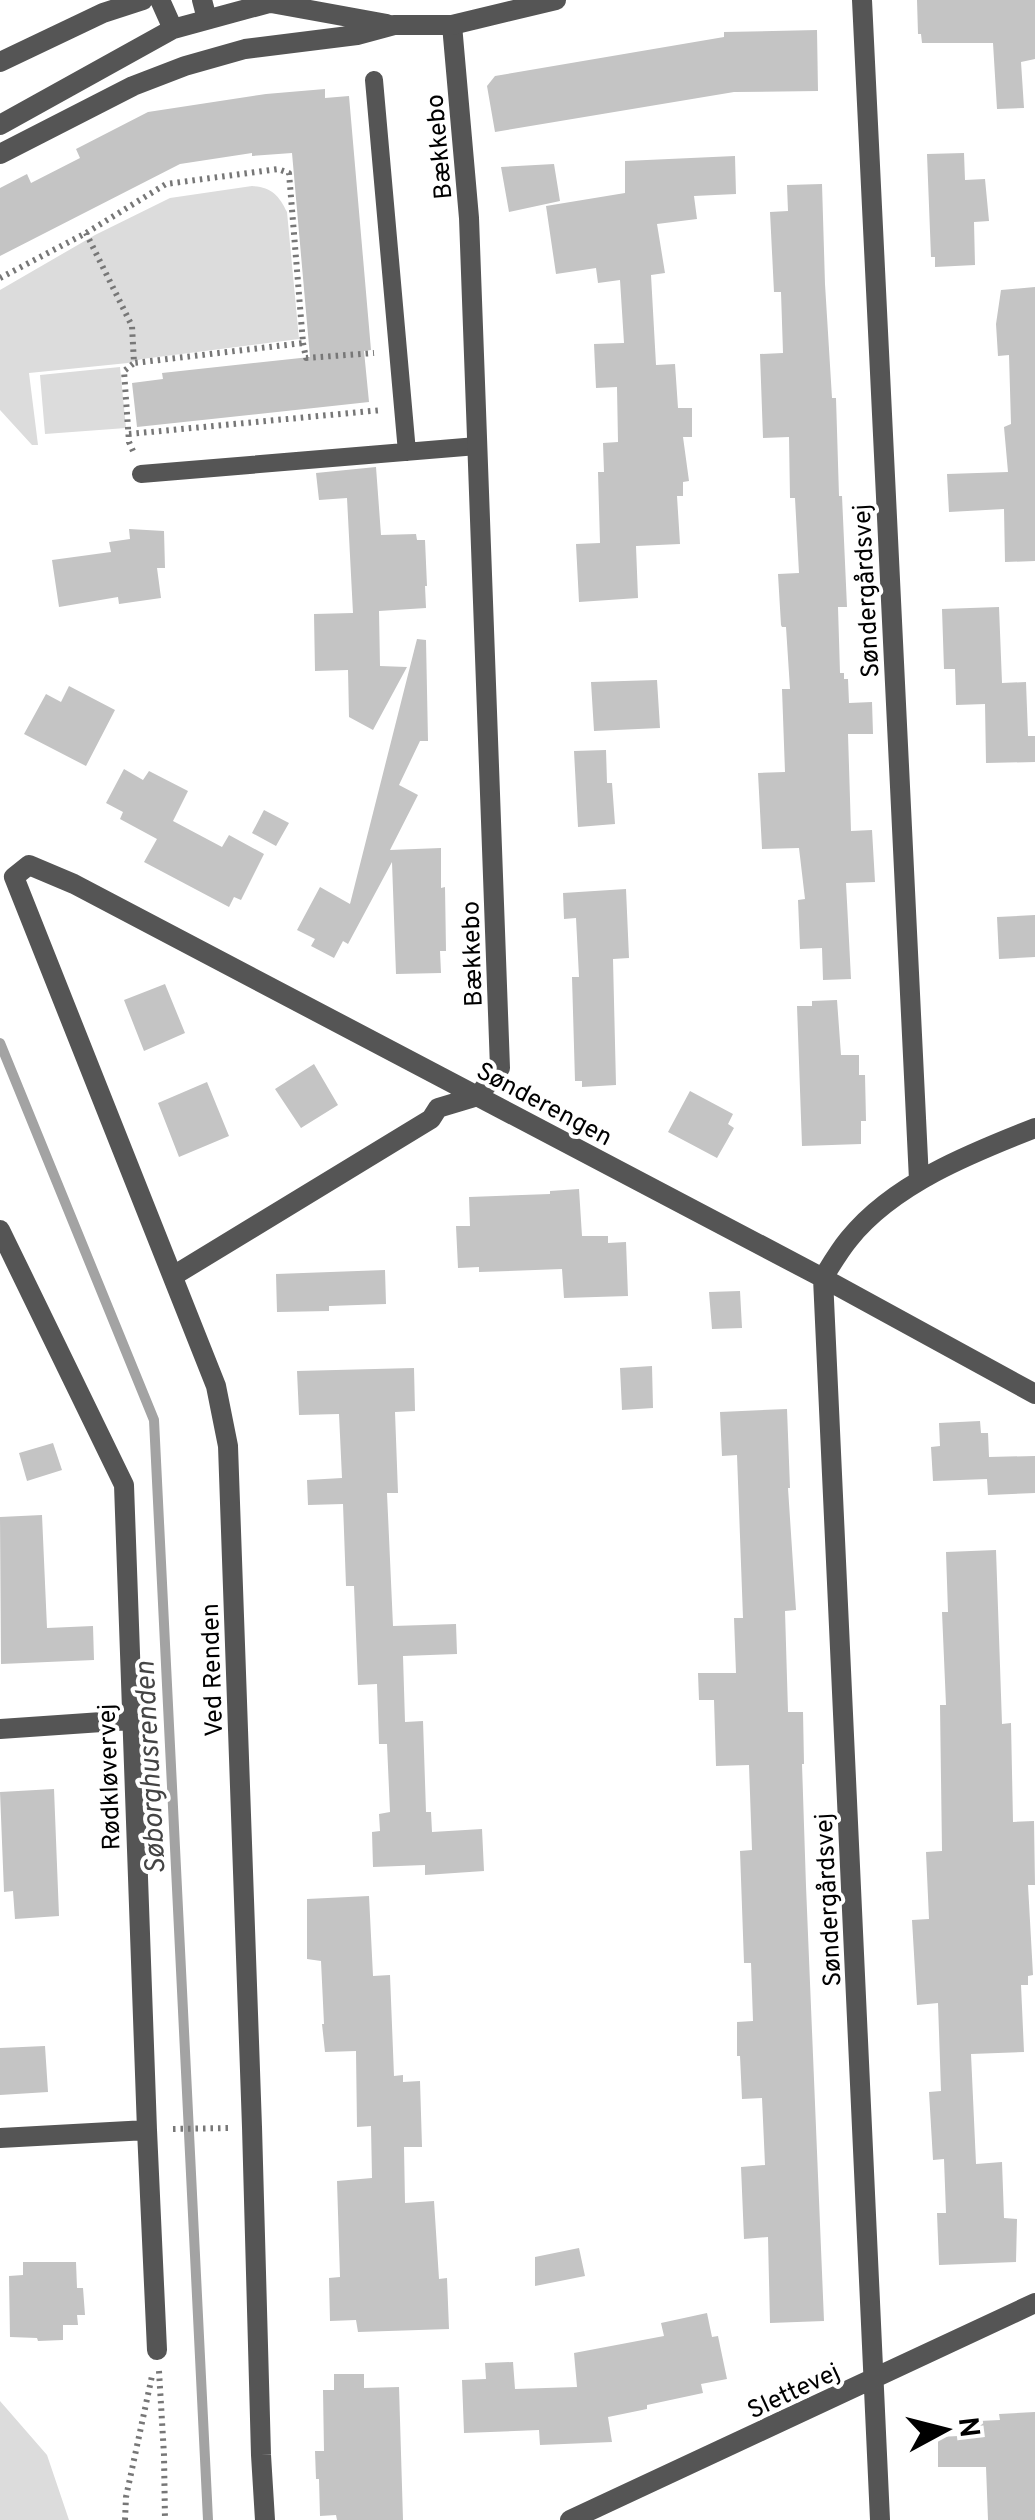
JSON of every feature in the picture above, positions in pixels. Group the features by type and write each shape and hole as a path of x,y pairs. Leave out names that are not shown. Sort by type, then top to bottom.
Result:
{"street":[{"path":"0,62 103,12 144,0"},
{"path":"160,0 173,28"},
{"path":"452,24 480,0"},
{"path":"0,125 204,10 275,1 394,25 452,24 556,0"},
{"name":"Søndergårdsvej","path":"862,0 919,1180"},
{"name":"Bækkebo","path":"452,24 469,218 500,1068 478,1096"},
{"path":"0,154 133,86 185,66 245,49 326,40 394,25"},
{"name":"Sønderengen","path":"28,865 74,884 478,1096 1035,1394"},
{"name":"Ved Renden","path":"28,865 14,877 216,1386 228,1446 265,2520"},
{"path":"174,1276 431,1119 438,1108 478,1096"},
{"path":"822,1278 850,1237 880,1208 919,1180 1035,1128"},
{"name":"Rødkløvervej","path":"0,1230 124,1485 157,2350"},
{"name":"Søndergårdsvej","path":"822,1278 880,2520"},
{"path":"0,1729 131,1720"},
{"path":"0,2138 146,2130"},
{"name":"Slettevej","path":"570,2520 1035,2303"}],"lane":[{"path":"374,80 407,452"},
{"path":"141,474 477,446"}],"path":[{"path":"0,278 86,233 166,184 278,169 289,173 306,358 398,351"},
{"path":"86,233 132,326 134,364"},
{"path":"141,474 129,442 124,371 134,364 303,343"},
{"path":"129,434 403,408"},
{"path":"146,2130 252,2127"},
{"path":"125,2520 126,2496 157,2350"},
{"path":"157,2350 165,2520"}],"shaded area":[{"path":"252,186 274,193 287,212 299,339 29,373 38,445 32,445 0,410 0,290 95,235 170,198"},
{"path":"120,367 126,428 45,434 40,375"},
{"path":"0,2401 47,2455 69,2520 0,2520"}],"building":[{"path":"917,0 1035,0 1035,59 1021,62 1024,108 997,109 993,43 922,43"},
{"path":"817,30 818,91 734,92 495,132 487,86 495,76 724,37 724,32"},
{"path":"325,89 325,98 349,96 371,350 364,351 369,402 137,427 132,383 163,379 162,373 310,357 292,153 252,153 180,164 0,256 0,188 27,174 31,183 80,158 76,149 148,112"},
{"path":"964,153 965,180 985,179 989,221 974,222 975,265 935,267 935,257 931,257 927,154"},
{"path":"735,156 736,194 694,196 697,219 657,224 665,273 651,275 656,365 675,364 678,408 692,408 692,437 683,437 689,481 683,482 683,496 677,496 680,544 636,546 638,598 579,602 576,544 600,543 598,472 604,472 603,443 618,442 617,387 596,388 594,344 624,343 620,280 598,283 596,268 556,274 546,206 625,193 625,161"},
{"path":"554,164 560,201 509,212 501,167"},
{"path":"822,184 847,607 838,607 840,673 848,679 849,703 872,702 873,734 848,734 851,831 872,830 875,882 846,883 851,979 823,980 822,948 800,949 798,900 805,899 799,848 762,849 758,773 785,772 782,689 790,689 778,574 799,573 795,498 790,498 789,437 763,438 760,354 783,353 781,292 774,292 770,212 788,211 787,185"},
{"path":"1035,287 1035,561 1005,562 1004,509 949,512 947,474 1008,472 1004,427 1011,424 1009,355 998,356 996,324 1001,290"},
{"path":"376,467 381,535 416,534 417,540 425,540 427,586 426,608 379,611 380,666 407,667 373,730 349,717 348,670 315,671 314,614 353,613 347,498 319,500 316,473"},
{"path":"129,529 164,531 165,568 157,568 161,598 119,604 118,597 59,607 52,560 111,552 109,542 130,539"},
{"path":"999,607 1002,683 1026,682 1028,736 1035,736 1035,762 986,763 985,704 956,705 955,669 944,669 942,609"},
{"path":"417,639 426,640 428,741 420,741 399,785 418,795 390,850 441,848 446,951 440,951 441,973 396,974 392,862 348,944 343,941 334,958 311,946 315,939 297,930 320,887 350,904"},
{"path":"657,680 660,728 594,731 591,682"},
{"path":"69,686 115,710 86,766 24,734 46,694 61,702"},
{"path":"606,750 615,824 578,827 574,751"},
{"path":"124,769 143,780 149,771 188,791 173,821 222,847 229,835 264,854 241,900 234,897 229,907 144,862 157,839 120,819 123,812 106,803"},
{"path":"264,810 289,823 276,846 252,833"},
{"path":"626,889 629,958 613,959 616,1085 582,1087 582,1081 575,1081 572,977 579,977 576,918 564,919 563,893"},
{"path":"1035,915 1035,957 999,959 997,917"},
{"path":"165,984 185,1033 144,1051 124,1000"},
{"path":"837,1000 841,1055 859,1055 859,1075 865,1075 866,1121 861,1121 861,1144 802,1146 797,1006"},
{"path":"314,1064 338,1105 301,1128 275,1089"},
{"path":"207,1082 229,1136 179,1157 158,1103"},
{"path":"690,1091 733,1114 728,1124 734,1128 717,1158 668,1132"},
{"path":"579,1189 582,1236 608,1236 608,1243 626,1242 628,1296 564,1298 562,1269 479,1272 479,1267 458,1268 456,1226 470,1226 469,1197"},
{"path":"385,1270 386,1304 277,1312 276,1274"},
{"path":"740,1291 742,1328 712,1329 709,1292"},
{"path":"652,1366 653,1408 622,1410 620,1368"},
{"path":"414,1368 415,1411 395,1412 398,1493 387,1493 393,1626 456,1624 457,1654 403,1656 405,1722 423,1721 426,1812 431,1812 432,1832 482,1829 484,1871 425,1875 425,1865 373,1867 372,1832 380,1831 379,1814 390,1812 387,1744 379,1744 377,1684 358,1685 354,1586 346,1586 343,1504 308,1505 307,1480 342,1478 339,1414 299,1415 297,1371"},
{"path":"787,1409 796,1610 785,1611 788,1712 803,1712 824,2321 770,2323 768,2237 744,2239 741,2167 765,2165 762,2098 742,2099 737,2056 737,2022 753,2021 751,1963 744,1963 740,1851 752,1850 749,1765 716,1766 714,1700 699,1700 698,1673 736,1673 734,1618 743,1618 737,1455 722,1456 720,1412"},
{"path":"980,1421 981,1433 988,1433 989,1457 1035,1456 1035,1493 988,1495 987,1479 933,1481 931,1447 940,1446 939,1423"},
{"path":"53,1443 62,1470 27,1481 19,1453"},
{"path":"42,1515 47,1628 93,1626 94,1660 1,1664 0,1517"},
{"path":"996,1550 1002,1724 1011,1723 1013,1822 1034,1821 1035,1885 1028,1885 1033,1975 1028,1976 1028,1985 1021,1985 1024,2052 971,2054 976,2164 1002,2162 1004,2218 1017,2219 1016,2262 939,2265 937,2213 946,2213 944,2159 933,2160 929,2092 941,2091 938,2003 917,2005 912,1920 929,1919 926,1852 942,1851 940,1705 946,1705 942,1612 948,1612 946,1552"},
{"path":"54,1789 59,1916 15,1919 13,1891 4,1892 0,1792"},
{"path":"369,1896 373,1976 390,1975 394,2076 403,2075 403,2082 420,2081 422,2147 404,2147 405,2203 434,2201 439,2279 447,2278 449,2329 358,2332 356,2320 330,2321 329,2278 340,2277 337,2181 372,2178 371,2126 357,2127 356,2051 325,2052 321,1961 307,1959 307,1899"},
{"path":"45,2046 48,2092 0,2095 0,2048"},
{"path":"579,2248 585,2276 535,2286 535,2257"},
{"path":"23,2262 76,2262 77,2288 83,2288 85,2315 77,2315 78,2325 63,2325 63,2340 10,2337 9,2276 23,2275"},
{"path":"707,2313 712,2337 718,2336 727,2379 701,2384 703,2393 608,2417 612,2442 540,2445 539,2430 464,2433 462,2380 486,2379 485,2363 513,2362 515,2389 577,2387 574,2353 664,2336 661,2323"},
{"path":"334,2374 364,2374 364,2388 399,2387 403,2520 337,2520 336,2515 320,2516 315,2451 324,2451 323,2390 334,2390"},
{"path":"1035,2412 1035,2520 988,2520 986,2467 938,2467 938,2437 959,2436 958,2422 1000,2420 999,2414"}],"waterway":[{"name":"Søborghusrenden","path":"0,1043 154,1420 208,2520"}]}
